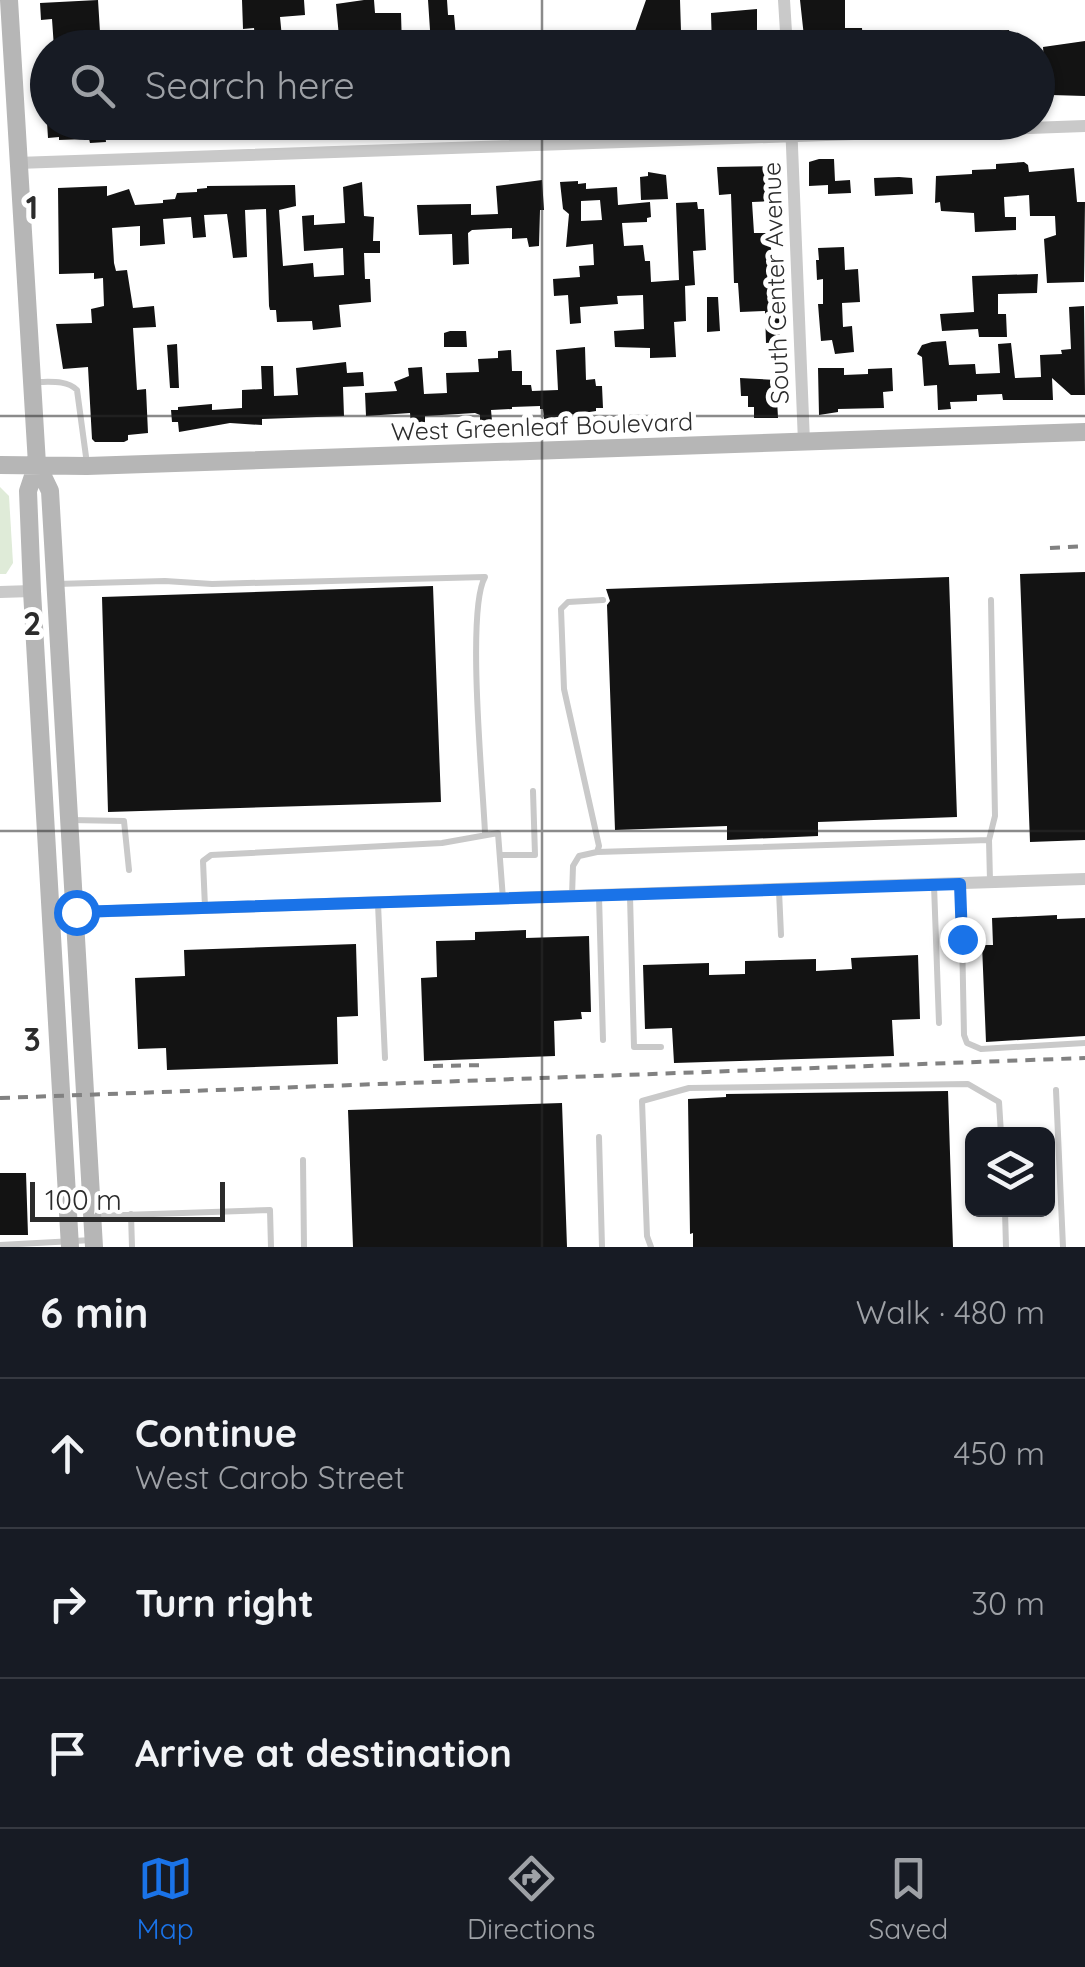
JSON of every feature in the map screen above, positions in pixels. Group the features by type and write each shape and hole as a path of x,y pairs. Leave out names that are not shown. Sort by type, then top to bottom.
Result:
{"main road":[{"path":"9,0 36,464 28,491 32,591 69,1244"},
{"name":"West Greenleaf Boulevard","path":"0,465 87,466 1085,432"},
{"path":"36,464 50,491 94,1244"}],"street":[{"path":"784,0 785,30"},
{"path":"1055,126 1085,126"},
{"path":"17,164 548,140"},
{"name":"South Center Avenue","path":"791,140 804,442"},
{"path":"0,592 32,591"},
{"path":"51,913 1085,879"}],"lane":[{"path":"31,382 60,382 77,390 87,466"},
{"path":"54,584 484,577 478,588 476,656 484,833"},
{"path":"596,852 600,846 564,688 561,609 568,602 603,600"},
{"path":"990,600 996,816 989,840 990,882"},
{"path":"500,855 535,855 534,791"},
{"path":"70,820 124,821 129,870"},
{"path":"205,908 203,861 211,855 442,843 484,833 498,833 503,899"},
{"path":"572,897 573,866 579,856 596,852 989,840"},
{"path":"934,884 940,1023"},
{"path":"960,884 964,1035 968,1043 980,1049 1085,1043"},
{"path":"778,890 781,934"},
{"path":"599,896 603,1040"},
{"path":"630,896 634,1047 661,1047"},
{"path":"378,903 385,1058"},
{"path":"652,1247 646,1236 642,1101 689,1088 968,1084 999,1102 1001,1127"},
{"path":"1056,1090 1062,1247"},
{"path":"598,1137 602,1247"},
{"path":"303,1160 304,1247"},
{"path":"92,1216 270,1210 271,1247"},
{"path":"131,1214 132,1247"},
{"path":"1005,1217 1006,1247"},
{"path":"0,1245 94,1244"}],"green space":[{"path":"0,487 9,496 13,563 6,574 0,574"}],"building":[{"path":"98,0 100,30 53,30 52,19 41,20 40,3"},
{"path":"242,0 304,0 305,15 280,17 281,30 243,29"},
{"path":"374,0 375,13 401,13 401,30 338,30 336,4"},
{"path":"428,0 447,0 448,15 454,15 455,30 430,30"},
{"path":"646,0 680,0 681,30 635,30"},
{"path":"800,0 845,0 845,28 862,30 803,30"},
{"path":"757,9 757,30 711,30 711,13"},
{"path":"1085,41 1085,96 1055,95 1055,45"},
{"path":"834,159 835,181 850,180 851,193 828,194 828,185 809,186 809,162"},
{"path":"1024,162 1029,172 1074,168 1077,202 1085,202 1084,282 1047,283 1044,239 1056,235 1055,216 1030,216 1029,195 1004,197 1005,217 1016,217 1016,230 975,232 974,213 941,211 940,202 935,203 936,176 972,174 972,170 996,169 996,164"},
{"path":"773,166 773,201 752,202 754,233 770,233 774,293 782,299 780,342 766,343 765,311 740,312 738,283 734,283 731,194 719,195 717,167"},
{"path":"648,172 666,175 668,199 641,200 640,177 648,176"},
{"path":"874,178 912,178 913,194 875,196"},
{"path":"542,180 544,210 540,210 539,246 529,247 527,238 512,239 512,228 472,230 468,233 469,264 453,265 452,234 419,235 417,205 471,204 471,215 498,214 496,186"},
{"path":"362,182 364,216 374,217 373,241 380,241 380,253 364,253 371,302 339,305 341,327 313,330 312,321 277,322 276,310 269,306 266,209 245,210 247,257 233,258 227,214 204,215 206,237 193,238 191,217 163,219 165,244 140,246 140,226 112,228 116,271 127,270 133,308 154,306 156,327 133,328 137,390 146,389 148,433 128,435 124,442 92,439 88,367 63,369 56,324 92,323 91,309 104,306 103,278 94,279 94,273 59,274 58,188 107,186 107,196 129,189 135,205 163,203 175,199 177,193 197,192 207,186 295,185 296,206 279,210 283,266 313,263 314,277 344,275 343,248 304,251 302,216 314,215 314,225 345,223 343,187"},
{"path":"560,182 586,183 586,189 617,187 618,205 650,202 651,217 647,222 622,223 624,246 643,245 645,261 650,261 651,282 679,280 676,203 697,202 698,209 704,209 706,250 693,251 695,285 685,286 686,321 674,322 676,357 650,358 650,348 615,347 614,331 644,329 643,295 617,296 618,304 580,307 581,323 570,324 568,295 554,296 553,279 580,277 579,266 594,265 593,244 566,247 569,214 563,209","holes":["600,200 602,220 581,221 581,201"]},
{"path":"844,247 845,270 858,269 860,302 842,303 843,327 852,326 854,352 835,354 832,340 821,341 818,304 823,304 823,279 817,280 816,260 818,248"},
{"path":"1038,274 1037,293 998,294 998,314 1006,314 1007,337 979,337 978,329 942,331 940,314 974,312 972,276"},
{"path":"707,297 718,297 720,331 707,332"},
{"path":"1084,306 1085,395 1071,395 1052,378 1053,400 1003,400 1002,394 977,395 977,401 950,402 951,409 938,410 937,385 924,386 922,357 917,354 922,345 946,341 949,365 975,364 976,374 1000,373 998,344 1011,343 1015,378 1041,377 1040,355 1062,354 1061,350 1071,349 1069,307"},
{"path":"466,331 467,347 444,347 444,333"},
{"path":"177,344 179,388 170,388 167,345"},
{"path":"585,347 586,380 595,379 596,386 602,386 603,408 596,411 544,419 540,406 512,407 491,410 492,421 480,421 480,415 475,413 425,416 425,424 411,424 410,413 366,416 365,393 397,391 394,382 409,376 408,368 422,367 424,394 447,393 446,373 479,372 478,359 498,358 498,351 511,350 512,371 522,371 522,385 531,385 532,391 558,390 556,350"},
{"path":"346,362 347,373 363,372 364,386 343,387 344,416 262,419 262,425 230,423 179,432 178,422 172,422 171,410 178,407 212,404 212,410 242,408 242,390 262,389 261,366 273,366 274,396 298,395 296,368"},
{"path":"818,368 844,368 844,375 892,368 893,391 883,392 884,408 838,409 819,415"},
{"path":"740,378 776,380 778,418 754,418 748,396 741,396"},
{"path":"1085,572 1085,840 1030,842 1020,574"},
{"path":"949,577 957,817 818,822 818,836 727,840 727,826 615,830 607,605 610,601 606,589"},
{"path":"433,586 441,802 108,812 102,597"},
{"path":"1057,915 1057,919 1085,918 1085,1036 986,1042 982,945 993,945 992,918"},
{"path":"526,930 526,938 589,936 591,1012 581,1012 582,1019 554,1021 555,1056 424,1061 421,978 437,977 436,941 475,940 475,932"},
{"path":"356,944 358,1016 337,1017 338,1064 167,1070 166,1048 138,1049 135,978 185,976 184,950"},
{"path":"918,955 920,1019 892,1020 894,1056 674,1063 672,1028 645,1029 643,965 709,963 709,975 745,974 745,961 816,959 816,971 852,969 851,958"},
{"path":"948,1091 953,1247 693,1247 688,1099 726,1094"},
{"path":"562,1103 567,1247 353,1247 348,1110"},
{"path":"0,1173 26,1173 28,1235 0,1235"}],"railway":[{"path":"1050,548 1085,546"},
{"path":"0,1098 1085,1058"},
{"path":"433,1066 486,1065"}],"route":[{"path":"76,912 960,884 962,939"}]}
